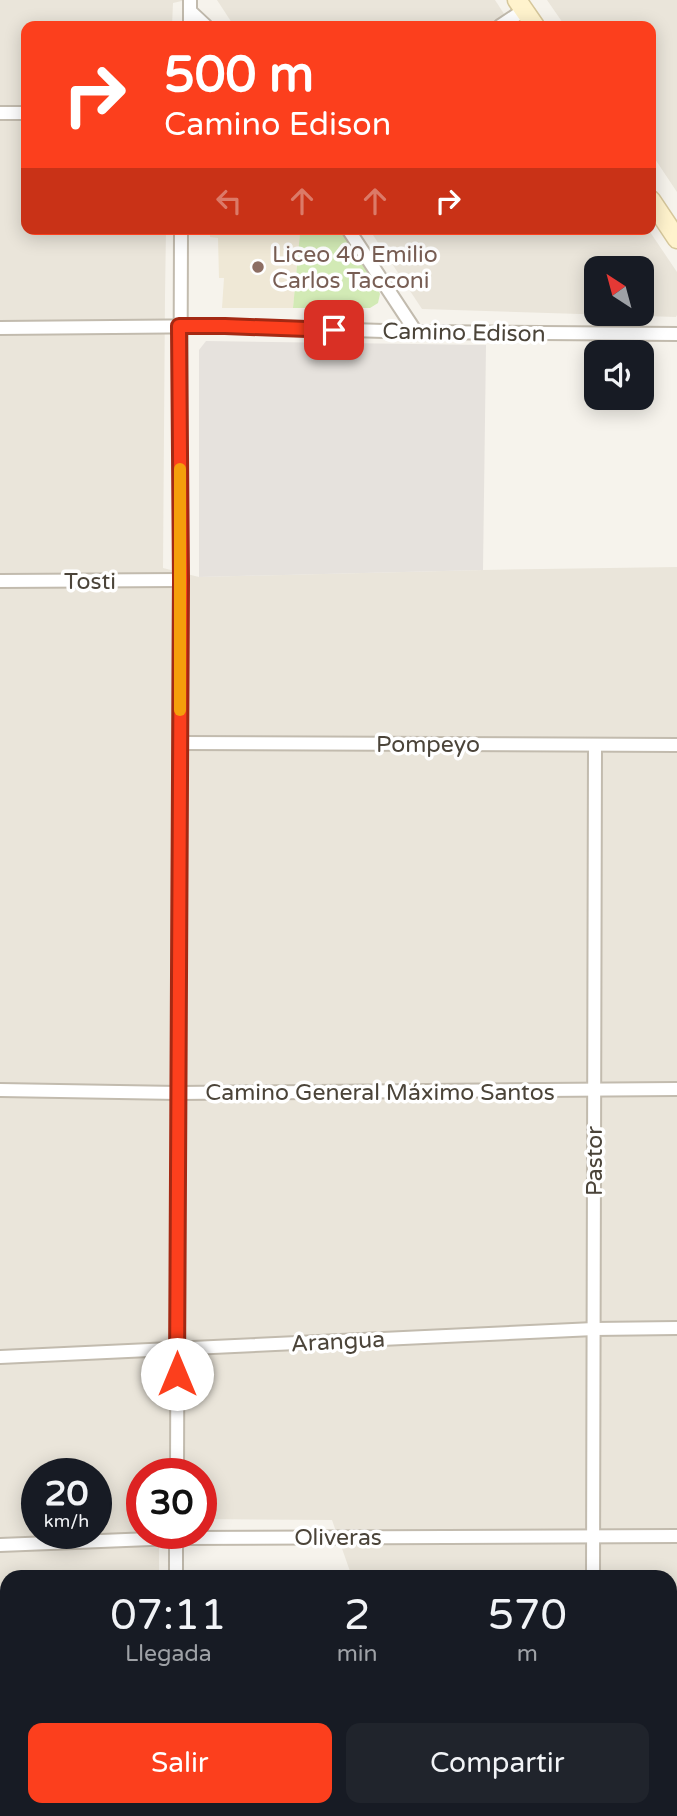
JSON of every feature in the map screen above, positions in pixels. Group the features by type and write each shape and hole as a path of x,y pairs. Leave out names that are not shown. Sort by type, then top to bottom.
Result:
{"street":[{"path":"505,21 521,5 532,21"},
{"path":"191,6 202,21"},
{"path":"0,113 21,113"},
{"path":"656,208 677,239"},
{"path":"177,1458 181,235"},
{"path":"352,235 416,332"},
{"name":"Camino Edison","path":"0,328 225,326 416,332 677,334"},
{"name":"Tosti","path":"0,581 181,580"},
{"name":"Pompeyo","path":"180,743 677,745"},
{"name":"Pastor","path":"593,1570 596,745"},
{"name":"Camino General Máximo Santos","path":"0,1090 178,1093 677,1089"},
{"name":"Arangua","path":"0,1357 594,1329 677,1328"},
{"name":"Oliveras","path":"217,1536 677,1535"},
{"name":"Oliveras","path":"0,1545 126,1539"},
{"path":"176,1549 176,1570"}],"shaded area":[{"path":"0,0 186,0 173,3 172,21 21,21 21,235 166,235 163,568 199,577 677,567 677,1570 350,1570 332,1520 217,1519 217,1458 126,1458 126,1549 159,1549 159,1570 0,1570"},
{"path":"217,0 495,0 509,21 231,21"},
{"path":"547,0 677,0 677,192 656,160 656,21 562,21"},
{"name":"Liceo 40 Emilio Carlos Tacconi","path":"300,235 293,308 222,308 224,278 219,278 218,238 210,237"},
{"path":"373,235 652,235 677,272 677,315 654,316 654,256 584,256 584,314 422,309"},
{"path":"206,341 486,345 483,570 199,577 199,350"}],"green space":[{"path":"300,235 343,235 376,284 380,294 378,303 370,308 293,308"}],"slow traffic":[{"path":"180,469 180,710"}],"place":[{"name":"Liceo 40 Emilio Carlos Tacconi","path":"258,267"}],"route":[{"path":"177,1374 181,580 179,326 334,330"}]}
